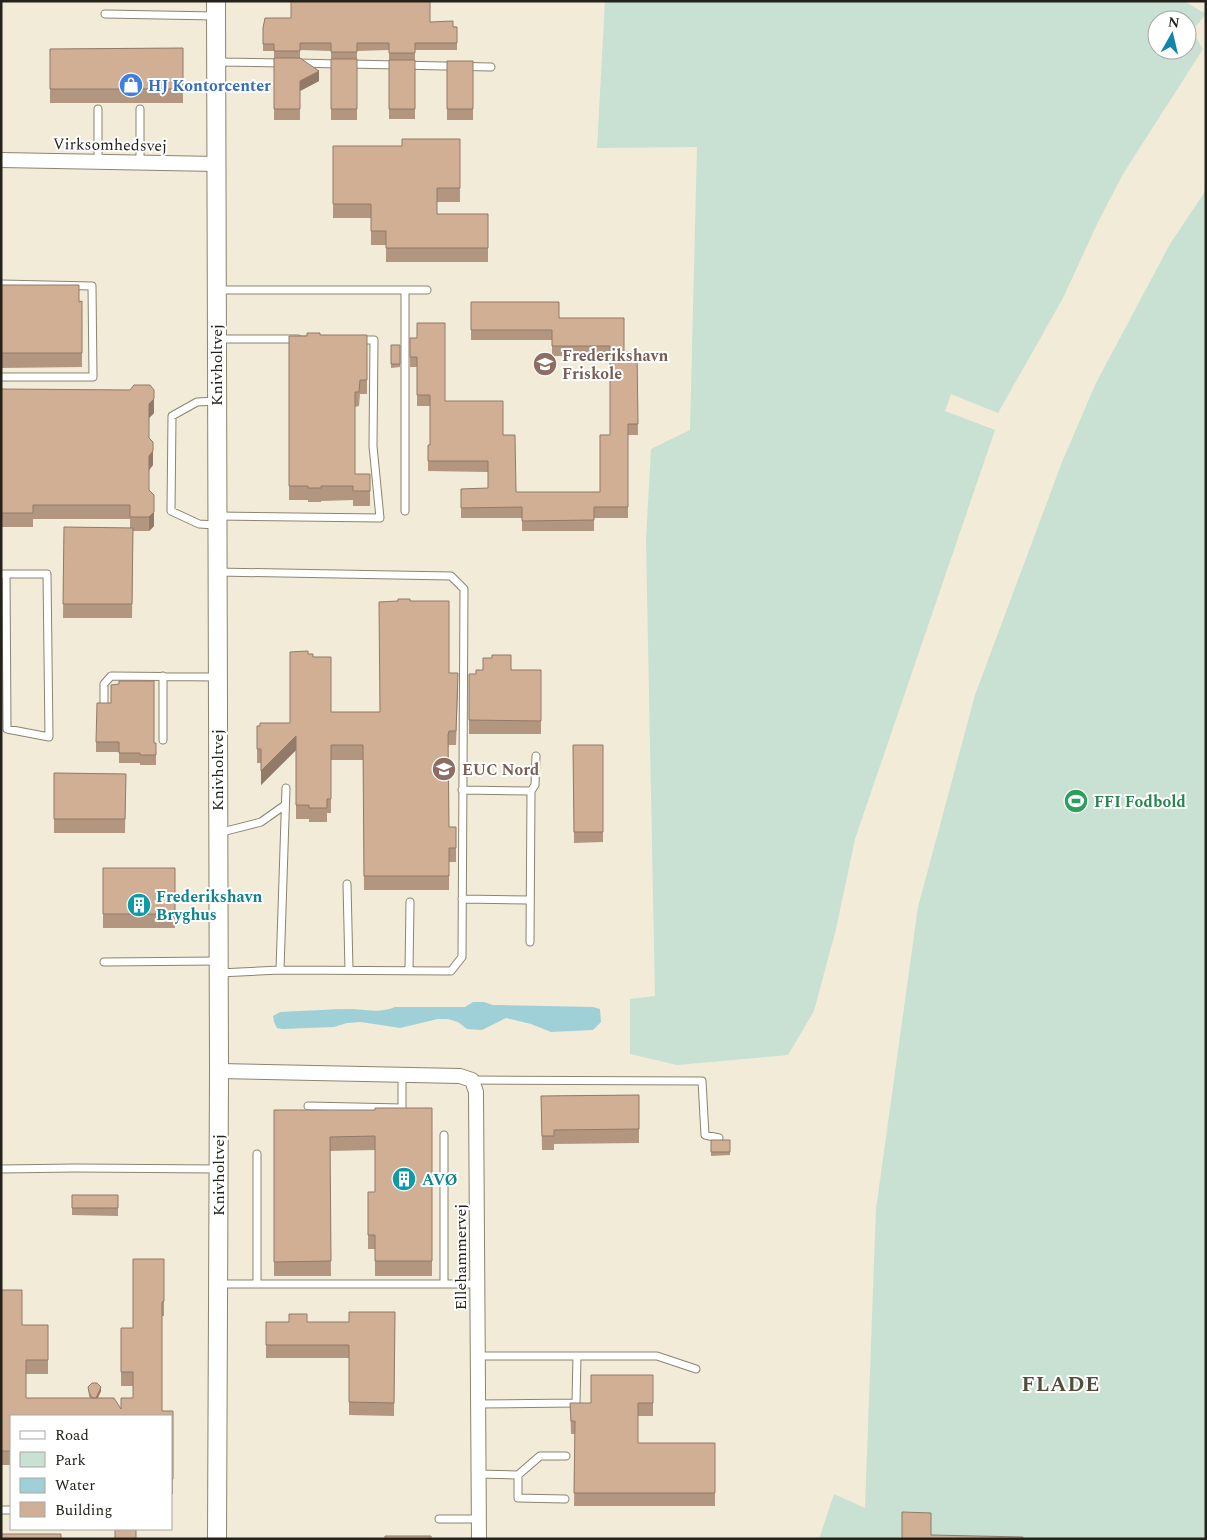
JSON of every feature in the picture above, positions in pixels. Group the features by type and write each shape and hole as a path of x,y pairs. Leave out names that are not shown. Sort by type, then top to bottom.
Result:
{"street":[{"name":"Knivholtvej","path":"216,8 216,677 219,1071 217,1539"},
{"name":"Virksomhedsvej","path":"1,160 217,164"},
{"path":"219,1071 460,1076 472,1080"},
{"name":"Ellehammervej","path":"472,1080 476,1092 479,1539"}],"lane":[{"path":"105,14 216,8"},
{"path":"216,62 492,67"},
{"path":"98,108 98,162"},
{"path":"140,109 140,162"},
{"path":"1,284 92,286 93,377 1,377"},
{"path":"216,290 427,290"},
{"path":"405,290 406,511"},
{"path":"216,339 304,340"},
{"path":"216,401 197,402 172,416 172,511 199,524 216,521 380,518 373,446 374,340 351,340"},
{"path":"104,962 280,970 451,970 462,957 464,589 451,576 216,572"},
{"path":"4,574 47,574 49,737 8,729 4,574"},
{"path":"104,703 104,684 111,676 216,677"},
{"path":"163,676 163,740"},
{"path":"530,942 531,791 535,785 536,756"},
{"path":"280,970 286,788"},
{"path":"462,790 531,791"},
{"path":"218,833 261,822 285,805"},
{"path":"347,884 349,970"},
{"path":"462,900 530,900"},
{"path":"410,902 410,970"},
{"path":"308,1106 402,1108 402,1075"},
{"path":"472,1080 702,1081 706,1135 719,1138"},
{"path":"444,1135 444,1284"},
{"path":"257,1154 258,1284"},
{"path":"1,1169 218,1169"},
{"path":"218,1284 477,1284"},
{"path":"478,1356 657,1356 696,1369"},
{"path":"478,1404 576,1403 577,1356"},
{"path":"478,1474 518,1474 540,1456 566,1456"},
{"path":"518,1474 518,1498 566,1499"},
{"path":"439,1519 478,1519"}],"green space":[{"path":"605,1 1184,1 1206,14 1197,25 1197,10 1147,10 1147,60 1196,60 1123,174 1098,222 1063,298 998,413 951,394 945,411 995,430 855,839 836,929 814,1011 788,1055 677,1065 630,1054 630,999 655,996 646,540 651,449 690,430 697,147 597,148"},
{"path":"1197,39 1203,49 1197,58"},
{"name":"FFI Fodbold","path":"1206,190 1206,1539 819,1539 834,1494 865,1508 876,1209 918,907 975,695 1062,462 1096,383 1170,244"}],"water":[{"path":"473,1002 484,1002 493,1005 593,1007 600,1009 601,1022 593,1030 551,1032 531,1024 506,1018 482,1030 467,1029 458,1022 448,1019 438,1019 400,1028 361,1022 347,1023 334,1027 282,1029 277,1028 273,1016 280,1012 353,1009 380,1011 395,1007 465,1007"}],"building":[{"path":"291,1 430,1 430,22 453,21 453,27 457,27 457,43 415,43 415,53 389,53 389,43 357,43 357,52 331,52 331,43 300,43 300,51 274,51 274,44 263,44 265,18 291,18"},
{"path":"183,48 183,89 50,89 50,49"},
{"path":"274,58 300,58 319,71 300,81 300,109 274,109"},
{"path":"331,59 357,59 357,109 331,109"},
{"path":"389,60 415,60 415,109 389,109"},
{"path":"447,61 473,61 473,109 447,109"},
{"path":"402,139 460,139 460,188 437,188 437,214 488,214 488,248 386,248 386,231 371,231 371,204 333,204 333,146 402,146"},
{"path":"1,285 79,285 79,302 82,301 82,353 1,353"},
{"path":"471,302 559,302 559,318 624,318 624,352 637,352 638,424 628,424 628,507 594,507 594,520 522,521 522,507 461,508 461,489 488,488 488,461 428,461 428,445 430,445 430,395 417,395 417,357 410,357 410,338 417,338 417,323 445,323 445,401 503,401 503,435 515,435 516,492 600,492 600,435 610,435 610,346 552,346 552,330 471,330"},
{"path":"307,333 320,333 320,335 367,335 367,380 360,380 359,392 355,392 355,474 370,474 370,491 353,491 353,486 308,488 308,486 289,486 289,336 307,336"},
{"path":"391,345 400,345 400,364 391,364"},
{"path":"134,385 150,385 154,390 154,399 149,404 149,438 153,442 153,451 149,456 149,490 154,495 154,512 149,517 130,517 130,505 33,505 33,513 1,513 1,389 130,390"},
{"path":"64,527 133,528 132,604 63,604"},
{"name":"EUC Nord","path":"398,599 410,599 410,601 449,601 449,673 458,673 456,731 449,731 448,735 449,827 456,827 456,848 449,848 449,876 364,876 363,745 331,745 331,799 327,799 327,808 309,808 309,805 296,805 296,736 261,771 261,749 257,749 257,726 260,726 260,723 290,723 290,652 308,651 308,654 313,654 313,657 331,657 331,712 380,712 379,602 398,601"},
{"path":"492,655 511,655 511,670 541,670 541,721 469,720 469,674 476,674 476,670 483,670 483,658 492,658"},
{"path":"119,681 154,681 154,743 156,743 156,755 119,753 119,742 96,742 97,703 111,703 111,685 119,684"},
{"path":"573,745 603,745 603,832 574,832"},
{"path":"54,773 126,774 125,819 54,819"},
{"name":"Frederikshavn Bryghus","path":"103,868 175,868 175,914 103,914"},
{"path":"639,1095 639,1129 554,1130 554,1136 542,1136 541,1096"},
{"name":"AVØ","path":"375,1108 432,1108 432,1261 375,1261 375,1235 368,1235 368,1192 375,1192 375,1136 330,1137 331,1261 274,1262 274,1110 375,1110"},
{"path":"711,1140 730,1140 730,1152 711,1152"},
{"path":"72,1195 118,1195 118,1208 72,1208"},
{"path":"133,1259 164,1259 162,1411 173,1411 173,1479 172,1415 10,1415 10,1451 1,1451 1,1290 22,1290 22,1325 48,1325 48,1360 26,1360 26,1398 114,1398 121,1409 121,1398 133,1398 133,1372 121,1372 121,1328 133,1328"},
{"path":"349,1312 395,1312 394,1403 349,1402 349,1345 266,1345 266,1322 289,1322 289,1314 307,1314 307,1322 349,1322"},
{"path":"591,1375 653,1375 653,1403 638,1403 638,1443 715,1443 715,1493 574,1493 575,1421 571,1421 570,1403 591,1403"},
{"path":"92,1383 97,1383 101,1387 96,1398 92,1398 89,1392 88,1387"},
{"path":"902,1512 931,1513 931,1535 1023,1537 1023,1539 902,1539"},
{"path":"115,1530 136,1530 136,1539 115,1539"},
{"path":"1,1534 61,1534 61,1539 1,1539"},
{"path":"385,1536 431,1536 431,1539 385,1539"}],"place":[{"name":"HJ Kontorcenter","path":"131,85"},
{"name":"Frederikshavn Friskole","path":"545,364"},
{"name":"EUC Nord","path":"444,769"},
{"name":"FFI Fodbold","path":"1076,801"},
{"name":"Frederikshavn Bryghus","path":"139,905"},
{"name":"AVØ","path":"404,1179"}],"district":[{"name":"FLADE","path":"1061,1384"}]}
